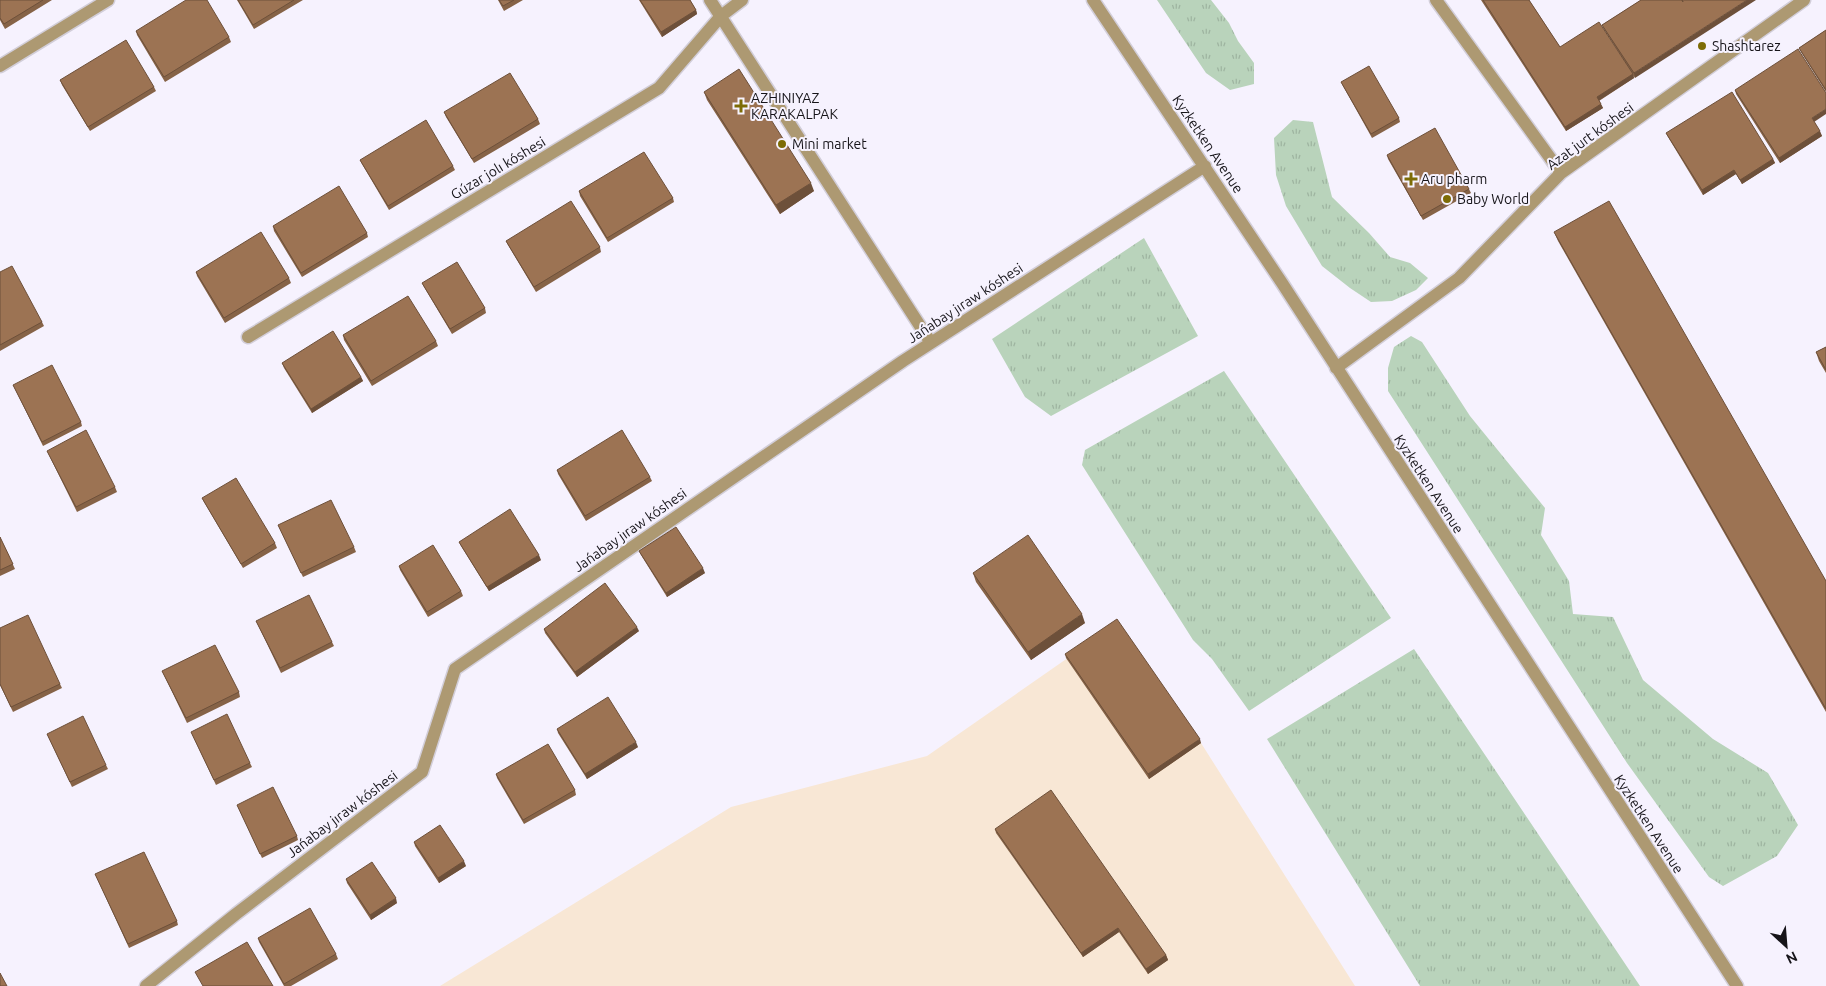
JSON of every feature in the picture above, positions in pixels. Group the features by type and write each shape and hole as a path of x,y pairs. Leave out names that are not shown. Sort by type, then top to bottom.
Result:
{"street":[{"path":"0,66 108,0"},
{"path":"710,0 931,342"},
{"name":"Gúzar jolı kóshesi","path":"248,337 659,88 721,16 742,0"},
{"name":"Kyzketken Avenue","path":"1093,0 1205,166 1736,986"},
{"path":"1436,0 1561,173"},
{"name":"Azat jurt kóshesi","path":"1336,368 1459,278 1561,173 1804,0"},
{"name":"Jańabay jıraw kóshesi","path":"146,986 236,914 422,772 455,668 931,342 1205,166"}],"shaded area":[{"path":"1118,623 1201,743 1355,986 440,986 731,807 927,756"}],"green space":[{"path":"1157,0 1211,0 1229,23 1238,41 1254,63 1254,84 1230,90 1206,73"},
{"path":"1293,120 1313,122 1332,197 1369,233 1390,257 1410,263 1428,278 1416,290 1392,301 1371,302 1322,266 1286,206 1276,175 1274,138"},
{"path":"1144,238 1198,336 1051,416 1025,397 992,339"},
{"path":"1411,336 1422,342 1470,416 1545,508 1541,535 1569,581 1573,614 1613,617 1643,680 1713,739 1768,773 1798,825 1777,856 1723,886 1709,877 1627,763 1388,391 1388,368 1394,347"},
{"path":"1224,371 1391,618 1249,711 1212,659 1193,640 1082,465 1085,450"},
{"path":"1414,649 1640,986 1420,986 1267,739"}],"building":[{"path":"0,0 43,0 4,24 0,18"},
{"path":"186,0 207,0 229,37 164,77 136,31"},
{"path":"238,0 294,0 253,25"},
{"path":"499,0 514,0 503,6"},
{"path":"640,0 690,0 696,10 661,32"},
{"path":"1483,0 1529,0 1560,47 1599,22 1633,74 1597,97 1601,104 1565,127"},
{"path":"1641,0 1747,0 1634,73 1602,25"},
{"path":"1826,30 1826,90 1799,48"},
{"path":"126,40 154,87 88,127 60,80"},
{"path":"1798,49 1826,93 1826,109 1812,118 1820,131 1779,158 1735,90"},
{"path":"1369,66 1399,118 1371,134 1341,82"},
{"path":"739,69 811,183 776,205 704,92"},
{"path":"510,73 538,119 472,159 444,112"},
{"path":"1732,92 1773,159 1740,180 1734,170 1702,190 1666,133"},
{"path":"426,120 453,166 388,206 360,160"},
{"path":"1435,128 1469,189 1421,216 1387,155"},
{"path":"644,152 673,198 607,238 579,191"},
{"path":"339,186 367,233 301,273 273,226"},
{"path":"571,201 600,247 534,287 506,241"},
{"path":"1609,201 1826,581 1826,709 1554,232"},
{"path":"261,232 289,278 224,318 196,272"},
{"path":"457,262 485,308 450,329 422,283"},
{"path":"12,266 42,322 0,345 0,272"},
{"path":"408,296 436,341 371,381 343,335"},
{"path":"333,331 361,377 311,409 282,363"},
{"path":"1826,347 1826,370 1816,352"},
{"path":"52,365 81,422 42,442 13,385"},
{"path":"86,430 115,487 76,507 47,451"},
{"path":"622,430 650,477 585,516 557,470"},
{"path":"236,478 275,543 241,564 202,498"},
{"path":"331,500 354,547 301,573 278,525"},
{"path":"510,509 539,555 487,587 459,542"},
{"path":"676,527 703,568 666,593 639,551"},
{"path":"1028,535 1082,614 1028,652 973,573"},
{"path":"0,537 13,564 0,570"},
{"path":"433,545 461,591 427,612 399,566"},
{"path":"605,583 637,627 575,672 544,629"},
{"path":"309,595 332,642 280,668 256,621"},
{"path":"28,615 60,684 11,707 0,684 0,628"},
{"path":"1117,619 1200,739 1148,774 1065,654"},
{"path":"215,645 239,692 186,718 162,671"},
{"path":"608,697 636,742 585,774 557,729"},
{"path":"227,714 250,763 214,780 191,732"},
{"path":"83,716 106,765 70,782 47,734"},
{"path":"548,744 575,790 523,820 496,774"},
{"path":"273,787 297,836 260,854 237,805"},
{"path":"1051,790 1166,955 1146,969 1118,928 1081,953 995,829"},
{"path":"440,825 464,861 438,878 414,842"},
{"path":"144,852 177,921 128,944 95,874"},
{"path":"372,862 396,898 370,915 346,879"},
{"path":"310,908 336,954 284,984 258,938"},
{"path":"247,942 273,986 203,986 195,972"},
{"path":"0,973 7,986 0,986"}],"place":[{"name":"Shashtarez","path":"1702,46"},
{"name":"AZHINIYAZ KARAKALPAK","path":"741,106"},
{"name":"Mini market","path":"782,144"},
{"name":"Aru pharm","path":"1411,179"},
{"name":"Baby World","path":"1447,199"}]}
